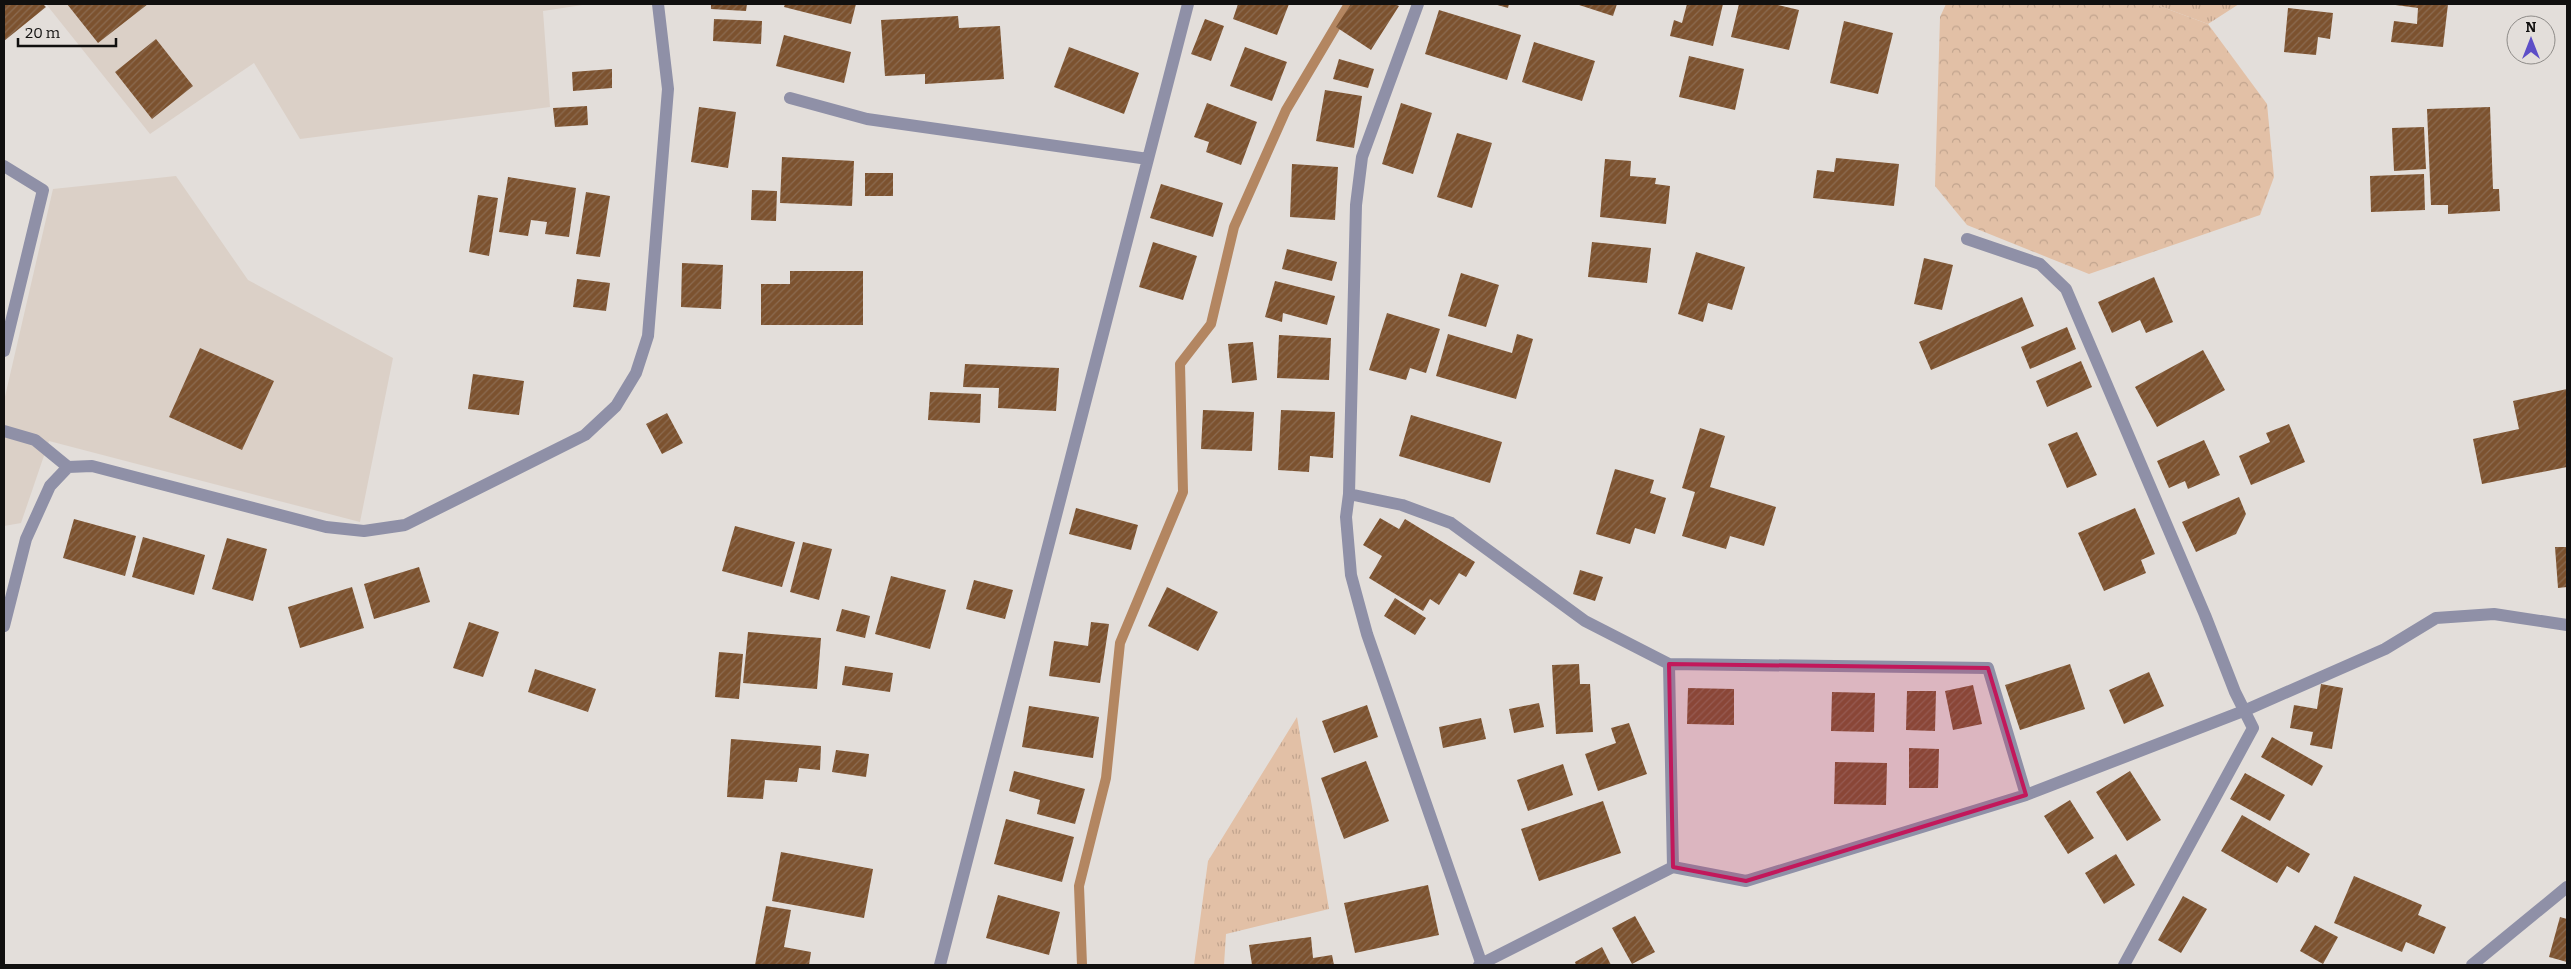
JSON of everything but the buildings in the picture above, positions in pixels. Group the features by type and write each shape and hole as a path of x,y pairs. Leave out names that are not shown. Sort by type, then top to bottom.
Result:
{"street":[{"path":"4,431 35,440 68,467 92,466 326,527 364,531 405,525 585,435 616,406 636,373 648,336 668,90 658,4"},
{"path":"940,965 1188,4"},
{"path":"1418,4 1362,158 1356,205 1349,494 1346,517 1351,575 1366,634 1481,965 1673,867 1746,881 2026,795 2246,710 2385,649 2436,618 2494,614 2567,624"},
{"path":"790,98 867,119 1148,159"},
{"path":"4,166 43,190 4,351"},
{"path":"1967,240 2040,264 2066,289 2236,692 2253,728 2124,965"},
{"path":"4,626 26,538 50,486 68,467"},
{"path":"1349,494 1402,504 1450,523 1584,620 1669,664 1988,668 2026,795"},
{"path":"1669,664 1673,867"},
{"path":"2472,965 2567,887"}],"highlighted area":[{"path":"1669,664 1988,668 2026,795 1746,881 1673,867"}],"shaded area":[{"path":"46,4 589,4 543,11 550,107 300,139 254,63 150,134"},
{"path":"176,176 248,280 393,358 360,522 49,441 21,523 4,526 4,401 53,189"}],"green space":[{"path":"1946,4 2154,4 2208,24 2267,104 2274,177 2260,215 2089,274 1967,225 1935,186 1940,17"},
{"path":"2154,4 2239,4 2208,24"},
{"path":"1297,717 1329,909 1226,934 1224,965 1194,965 1208,861"}],"waterway":[{"path":"1082,965 1079,886 1106,778 1120,643 1183,492 1180,364 1211,324 1234,227 1286,110 1349,4"}]}
